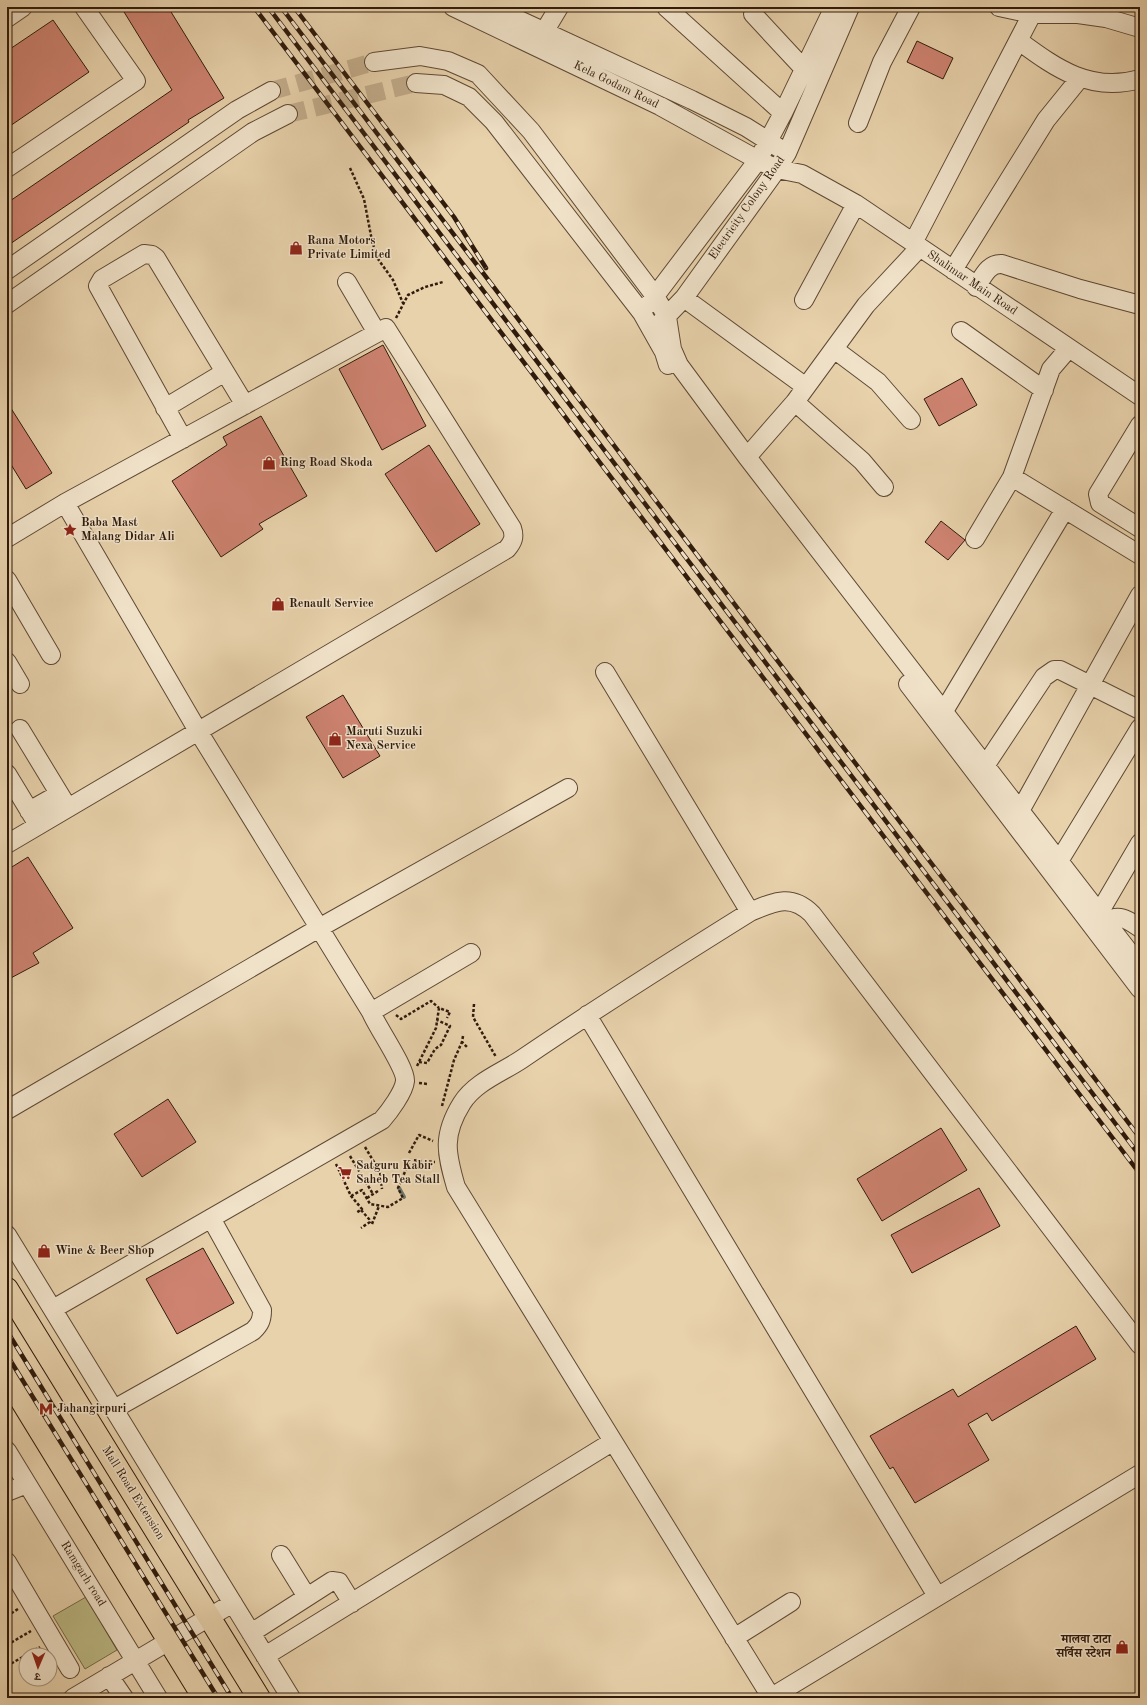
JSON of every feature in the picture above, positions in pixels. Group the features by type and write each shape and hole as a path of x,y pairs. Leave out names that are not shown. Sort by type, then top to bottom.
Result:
{"main road":[{"name":"Mall Road Extension","path":"7,1290 210,1617 258,1698"},
{"path":"7,1377 204,1698"}],"street":[{"path":"7,18 22,7"},
{"path":"7,168 136,81 84,7"},
{"name":"Kela Godam Road","path":"453,7 660,106 777,169"},
{"name":"Kela Godam Road","path":"491,7 726,117 787,153"},
{"path":"544,32 558,7"},
{"path":"666,7 783,113"},
{"name":"Electricity Colony Road","path":"642,313 758,160 769,142 805,70 834,7"},
{"name":"Electricity Colony Road","path":"653,331 684,298 787,153 850,7"},
{"path":"858,123 882,62 911,7"},
{"path":"999,7 1032,14 1078,14 1106,18 1140,28"},
{"path":"753,14 805,70"},
{"path":"747,456 795,402 866,305 916,245 1032,14"},
{"path":"1019,41 1053,66 1080,78 1104,83 1130,82 1140,79"},
{"path":"374,62 420,56 448,61 478,74 531,131 655,296 667,317 672,349 679,365 747,456 1140,966"},
{"path":"953,270 1046,120 1080,78"},
{"path":"416,83 444,85 469,97 494,122 642,313 653,331 669,368 1140,989"},
{"path":"7,270 237,110 271,91"},
{"path":"7,304 253,132 288,114"},
{"name":"Shalimar Main Road","path":"787,153 802,174"},
{"name":"Shalimar Main Road","path":"777,169 802,174 856,204 976,287 1140,396"},
{"path":"804,300 856,204"},
{"path":"183,439 99,291 99,282 102,279 144,254 152,255 245,405"},
{"path":"976,287 989,268 996,264 1002,264 1080,289 1140,305"},
{"path":"7,844 32,822 63,801 198,731 507,549 512,543 514,536 512,528 382,330 347,282"},
{"path":"684,298 806,387"},
{"path":"7,538 65,503 382,330"},
{"path":"961,331 1044,390"},
{"path":"975,539 1012,477 1051,369 1069,348"},
{"path":"834,349 878,382 911,420"},
{"path":"165,408 225,372"},
{"path":"795,402 862,461 884,487"},
{"path":"1140,425 1098,494 1100,503 1140,528"},
{"path":"1012,477 1140,555"},
{"path":"53,1309 382,1120 388,1113 405,1081 403,1069 376,1024 377,1008 318,928 198,731 65,503"},
{"path":"944,711 1065,509"},
{"path":"7,580 51,655"},
{"path":"1020,811 1140,595"},
{"path":"7,662 20,684"},
{"path":"985,766 1047,673 1054,670 1060,670 1140,709"},
{"path":"605,672 750,912"},
{"path":"1059,861 1140,728"},
{"path":"20,729 63,801"},
{"path":"7,774 32,822"},
{"path":"7,1110 318,928 568,788"},
{"path":"7,797 32,822"},
{"path":"1102,917 1140,843"},
{"path":"1140,1345 812,914 802,904 788,901 772,902 750,912 587,1015 504,1071 480,1084 463,1101 454,1116 447,1136 448,1154 456,1187 770,1698 1140,1474"},
{"path":"1102,917 1120,917 1140,928"},
{"path":"377,1008 471,953"},
{"path":"587,1015 937,1596"},
{"path":"114,1410 253,1331 259,1325 262,1318 262,1310 211,1218"},
{"path":"7,1235 291,1698"},
{"path":"265,1656 612,1442"},
{"name":"Ramgarh road","path":"7,1450 158,1698"},
{"path":"7,1492 27,1484"},
{"path":"281,1555 307,1597"},
{"path":"9,1571 44,1624 70,1669"},
{"path":"251,1633 332,1581 337,1581 352,1603"},
{"path":"734,1638 791,1602"},
{"path":"73,1698 101,1686 136,1661 233,1603"},
{"path":"101,1686 124,1698"}],"path":[{"path":"350,168 364,199 372,241 378,259 393,280 403,303"},
{"path":"382,330 399,316 403,303 408,295 443,282"},
{"path":"377,1008 401,1019 431,1001 439,1008 450,1012 447,1018"},
{"path":"474,1004 473,1017 504,1071"},
{"path":"403,1069 417,1067 436,1028 436,1016 439,1008"},
{"path":"419,1062 427,1063 435,1049 441,1045 450,1026 437,1020"},
{"path":"454,1116 441,1108 454,1060 463,1036"},
{"path":"462,1042 467,1047"},
{"path":"409,1153 418,1135 448,1154"},
{"path":"343,1142 380,1172 382,1189"},
{"path":"343,1142 353,1162 373,1194"},
{"path":"343,1142 351,1196 362,1209 361,1210 370,1219 370,1222 361,1228"},
{"path":"351,1196 362,1190 370,1204 388,1207 403,1198 398,1188 410,1160 428,1162 448,1154"},
{"path":"367,1198 378,1191"},
{"path":"372,1224 379,1206"},
{"path":"356,1213 361,1210"},
{"path":"7,1645 44,1624"},
{"path":"7,1632 13,1642"},
{"path":"7,1666 18,1660"}],"shaded area":[{"path":"86,1597 117,1650 85,1669 53,1616"}],"building":[{"path":"121,7 168,7 224,98 188,120 189,122 7,246 7,203 172,90"},
{"path":"53,20 89,72 7,128 7,51"},
{"path":"917,41 953,58 943,79 907,62"},
{"path":"383,345 426,426 382,450 339,369"},
{"path":"962,378 977,405 939,426 924,399"},
{"path":"7,402 52,473 26,489 7,458"},
{"path":"261,416 307,496 259,524 263,529 221,557 172,481 227,445 223,437"},
{"path":"429,445 480,524 436,552 385,474"},
{"path":"941,521 965,540 948,560 925,542"},
{"path":"343,695 380,756 343,778 306,717"},
{"path":"28,857 73,928 33,953 39,963 7,980 7,870"},
{"path":"168,1099 196,1142 142,1177 114,1134"},
{"path":"941,1128 967,1170 882,1221 857,1179"},
{"path":"979,1188 1000,1226 912,1273 891,1235"},
{"path":"203,1248 234,1303 177,1334 146,1279"},
{"path":"1076,1326 1096,1359 992,1421 987,1413 968,1424 989,1460 915,1503 893,1467 890,1469 870,1436 953,1389 958,1397"}],"waterway":[{"path":"399,1188 404,1197"}],"tunnel":[{"path":"271,91 374,62"},
{"path":"288,114 416,83"}],"railway":[{"path":"254,7 1140,1174"},
{"path":"268,7 1140,1156"},
{"path":"281,7 1140,1138"},
{"path":"294,7 454,217 486,268"},
{"path":"7,1331 232,1698"},
{"path":"7,1355 218,1698"}],"place":[{"name":"Rana Motors Private Limited","path":"296,248"},
{"name":"Ring Road Skoda","path":"269,463"},
{"name":"Baba Mast Malang Didar Ali","path":"70,530"},
{"name":"Renault Service","path":"278,604"},
{"name":"Maruti Suzuki Nexa Service","path":"335,739"},
{"name":"Satguru Kabir Saheb Tea Stall","path":"345,1173"},
{"name":"Wine & Beer Shop","path":"44,1251"},
{"name":"Jahangirpuri","path":"46,1409"},
{"name":"मालवा टाटा सर्विस स्टेशन","path":"1122,1647"}]}
